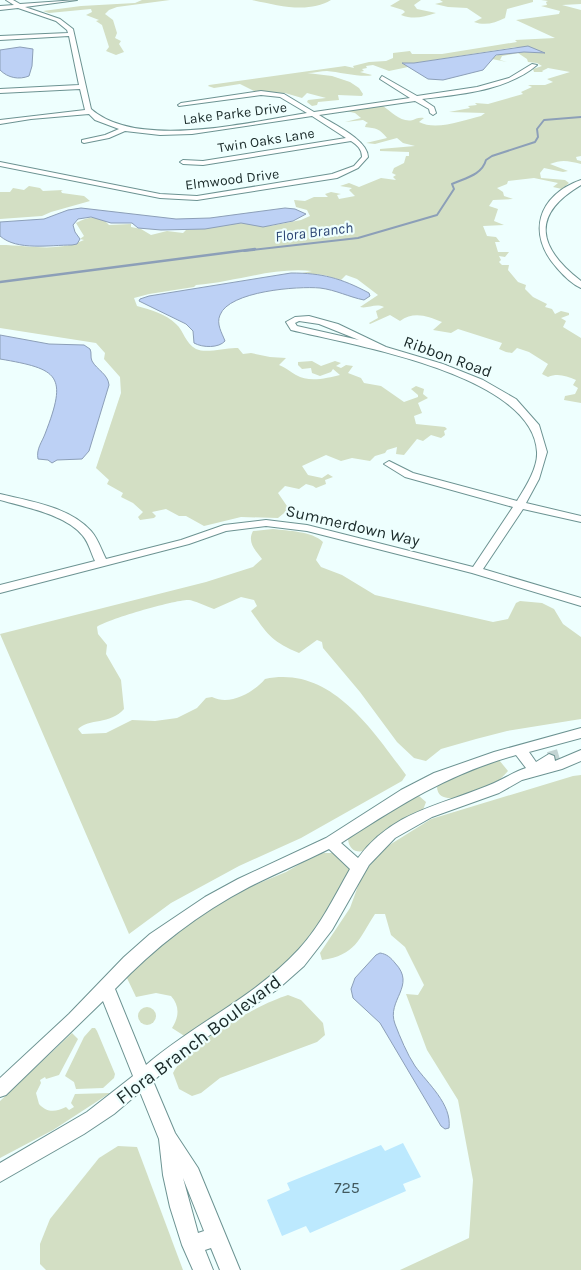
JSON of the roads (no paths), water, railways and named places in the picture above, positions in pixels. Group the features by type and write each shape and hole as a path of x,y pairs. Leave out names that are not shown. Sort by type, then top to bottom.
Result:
{"street":[{"path":"0,122 31,117 89,112 71,34 67,26 58,20 18,6 9,0"},
{"path":"0,8 74,0"},
{"path":"0,38 71,34"},
{"name":"Lake Parke Drive","path":"89,112 106,122 126,128 155,132 195,132 492,86 520,75 534,65"},
{"path":"382,78 418,98 432,108 433,113"},
{"path":"0,91 83,87"},
{"name":"Elmwood Drive","path":"0,164 160,196 204,198 325,178 343,173 359,165 365,157 364,149 352,139 288,97 272,93 257,94 181,105"},
{"path":"84,141 107,137 126,128"},
{"name":"Twin Oaks Lane","path":"183,162 203,163 352,139"},
{"path":"581,182 564,191 550,204 545,211 540,227 543,242 553,259 581,285"},
{"name":"Ribbon Road","path":"382,348 294,328 290,322 296,318 312,318 382,348 468,376 502,394 523,410 537,430 542,452 537,472 520,505 476,572"},
{"path":"389,464 409,475 520,505 581,518"},
{"path":"0,497 49,511 70,521 86,532 102,563"},
{"path":"0,509 13,501"},
{"name":"Summerdown Way","path":"0,589 185,542 224,528 266,523 307,528 476,572 581,602"},
{"path":"0,1089 106,988 130,962 156,939 197,909 242,883 331,842 423,785 468,765 581,733"},
{"path":"519,749 535,771 554,758 581,755"},
{"name":"Flora Branch Boulevard","path":"0,1173 71,1131 121,1097 187,1042 251,1000 297,962 318,938 334,915 358,867 374,847 391,833 410,821 441,807 495,788 515,777 565,764 581,755"},
{"path":"331,842 358,867"},
{"path":"106,988 168,1138 191,1174 230,1270"},
{"path":"168,1138 172,1180 192,1245 203,1270"},
{"path":"192,1245 216,1236"}],"water":[{"path":"528,46 545,53 524,52 496,55 483,70 443,80 428,79 402,63 414,63"},
{"path":"20,47 33,49 32,66 29,76 14,78 0,70 0,50"},
{"path":"81,208 176,219 210,218 285,208 295,209 306,214 293,221 263,227 241,223 205,229 161,230 138,228 132,223 111,223 91,217 78,219 73,225 80,239 77,244 72,245 15,244 0,236 0,222 44,219 68,210"},
{"path":"291,273 331,277 359,288 369,293 370,296 364,300 320,288 281,289 250,295 236,300 226,307 219,318 220,328 225,341 219,345 211,346 202,346 194,343 193,331 186,324 139,301 149,296"},
{"path":"0,335 49,344 84,345 90,349 92,361 107,378 109,385 89,451 82,459 57,460 52,463 48,460 38,459 39,449 56,399 56,387 53,378 46,372 35,367 0,359"},
{"path":"380,953 390,958 401,971 402,986 393,1015 395,1024 415,1066 443,1103 449,1119 449,1128 445,1129 441,1126 380,1023 353,998 351,989 355,978"}],"waterway":[{"name":"Flora Branch","path":"244,251 358,238 437,215 454,189 452,184 477,173 486,160 492,156 535,142 538,137 537,129 544,120 581,117"},
{"name":"Flora Branch","path":"0,282 255,249"}],"tunnel":[{"path":"549,759 559,756"}]}
